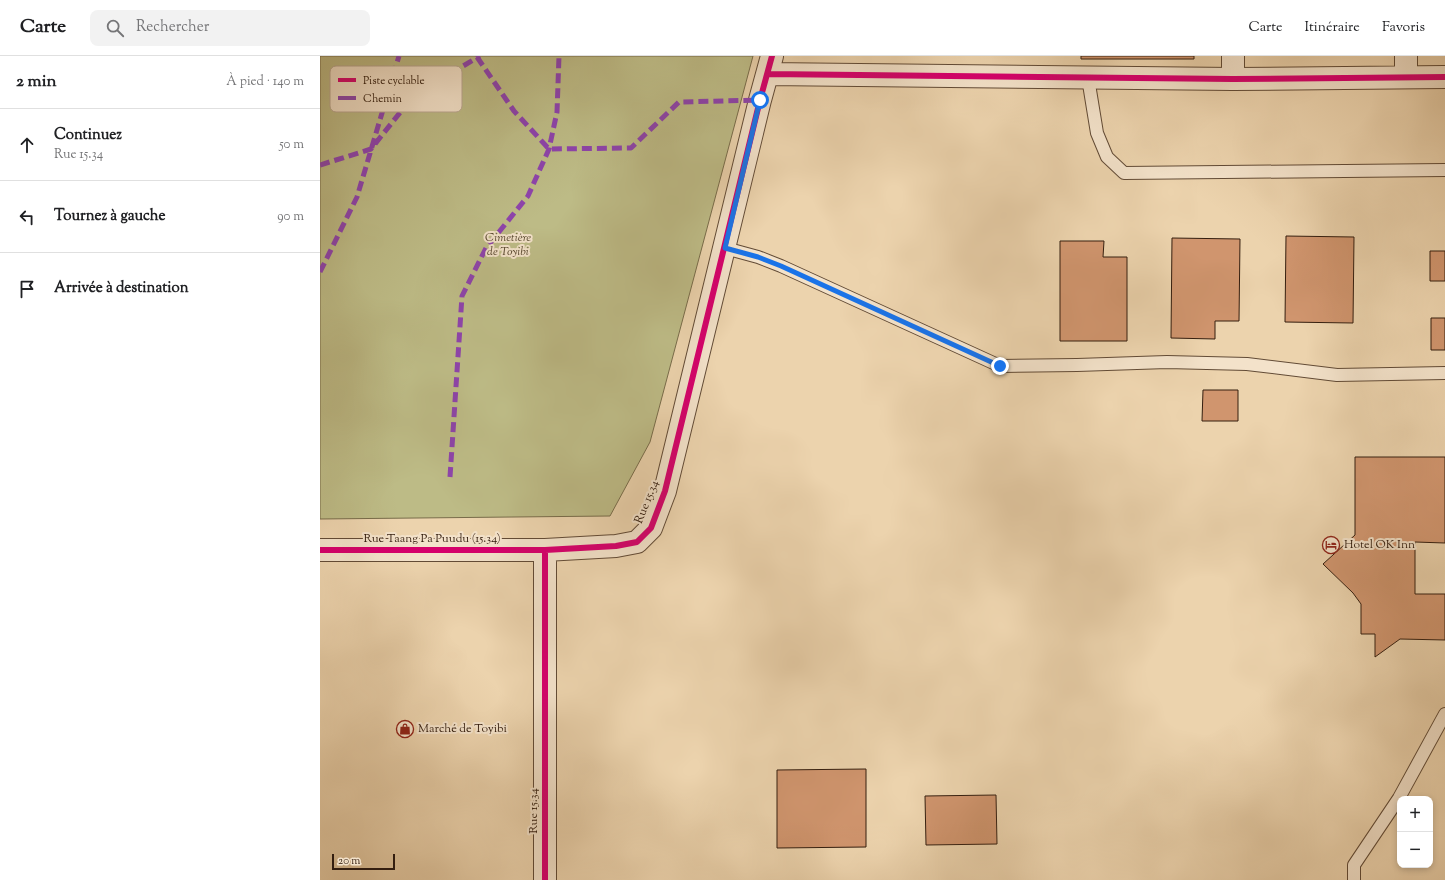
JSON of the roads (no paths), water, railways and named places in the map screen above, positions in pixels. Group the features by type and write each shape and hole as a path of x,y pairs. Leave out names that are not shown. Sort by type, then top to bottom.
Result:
{"street":[{"path":"1232,56 1232,79"},
{"path":"770,65 1088,78 1232,79 1406,66 1445,77"},
{"name":"Rue 15.34","path":"545,880 545,550 616,546 637,542 651,528 665,491 770,65"},
{"name":"Rue Taang Pa Puudu (15.34)","path":"320,550 545,550"}],"lane":[{"path":"1088,78 1097,133 1107,157 1124,172 1445,170"},
{"path":"725,248 758,257 781,266 1000,366 1167,362 1247,364 1337,375 1445,374"},
{"path":"1354,880 1354,864 1399,798 1445,714"}],"place":[{"name":"Hotel OK Inn","path":"1331,545"},
{"name":"Marché de Toyibi","path":"405,729"}],"park label":[{"name":"Cimetière de Toyibi","path":"508,245"}]}
